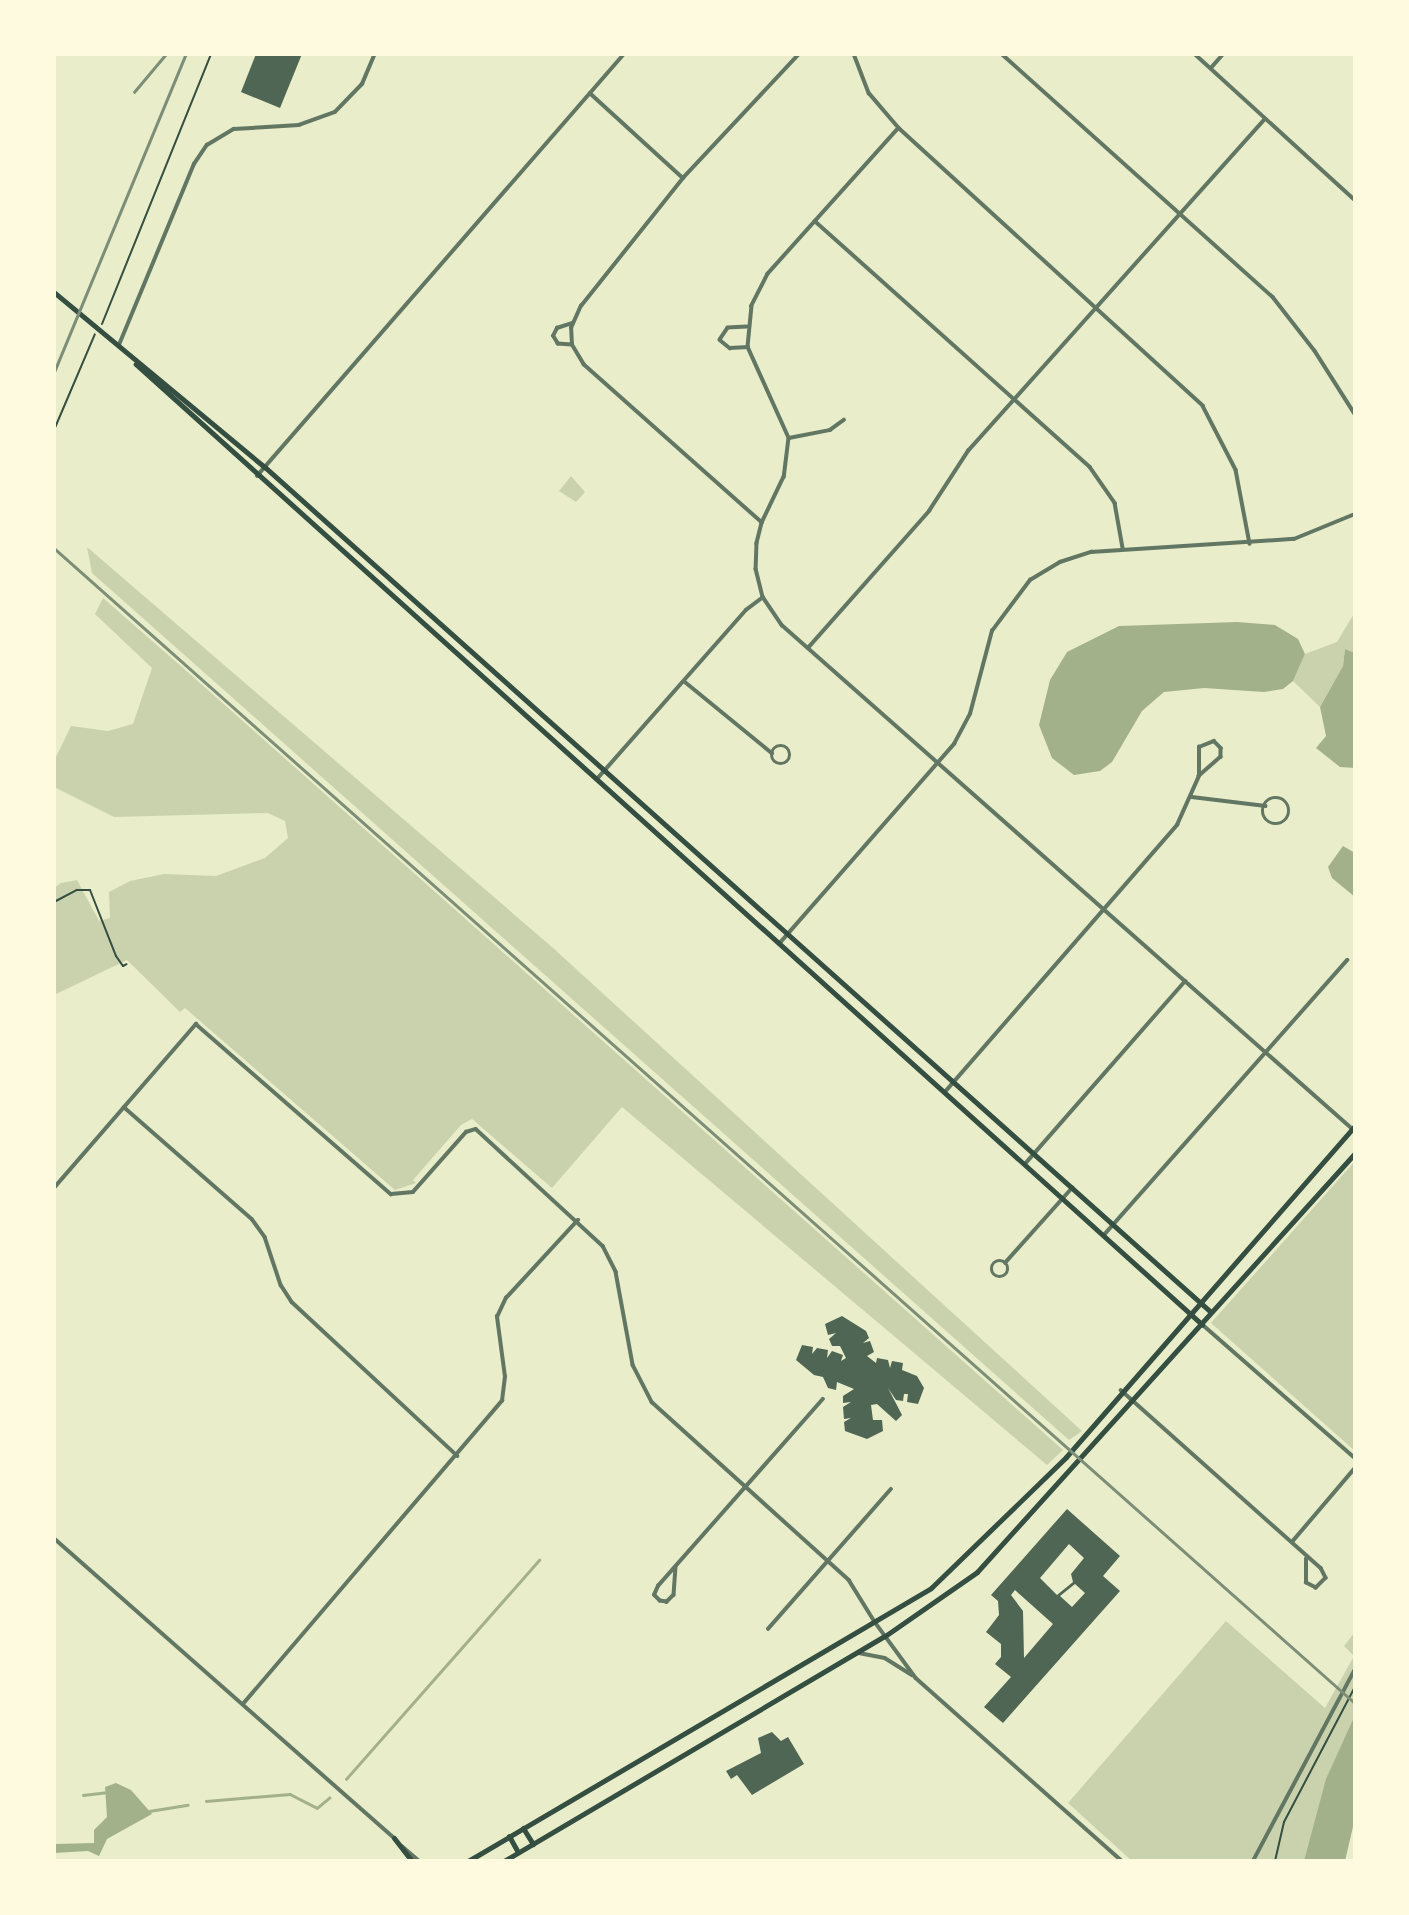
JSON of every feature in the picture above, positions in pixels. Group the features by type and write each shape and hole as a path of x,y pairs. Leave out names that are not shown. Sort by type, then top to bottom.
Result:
{"main road":[{"path":"54,292 265,467 1211,1312"},
{"path":"118,346 257,476 1202,1324"},
{"path":"468,1861 875,1622 931,1588 965,1560 1066,1457 1198,1301 1354,1129"},
{"path":"504,1861 858,1653 977,1572 1355,1153"},
{"path":"523,1828 533,1844"},
{"path":"509,1836 518,1853"},
{"path":"394,1838 412,1861"}],"street":[{"path":"118,346 194,164 207,145 234,129 299,125 335,112 362,84 375,54"},
{"path":"257,476 624,54"},
{"path":"762,523 591,371 572,345 572,323 581,306 683,178 799,54"},
{"path":"854,54 869,93 898,128 1193,393 1214,421 1242,487 1250,544"},
{"path":"1002,54 1286,312 1355,414"},
{"path":"1195,54 1355,200"},
{"path":"1211,68 1223,54"},
{"path":"590,93 683,178"},
{"path":"808,648 929,511 968,451 1265,119"},
{"path":"898,128 768,274 747,327 748,347 789,438 780,490 762,523 755,555 763,597 782,625 1354,1129"},
{"path":"815,221 1090,467 1115,503 1123,548"},
{"path":"572,323 556,328 553,336 558,344 572,345"},
{"path":"747,327 727,328 720,340 730,348 748,347"},
{"path":"789,438 830,430 844,420"},
{"path":"779,944 938,765 963,732 992,631 1011,600 1030,580 1060,562 1123,548 1250,544 1303,536 1355,514"},
{"path":"597,780 763,597"},
{"path":"684,681 772,753 778,764 790,758 783,746 772,753"},
{"path":"945,1092 1177,825 1192,797 1199,776 1199,747 1214,741 1222,748 1221,757 1199,776"},
{"path":"1192,797 1265,806"},
{"path":"1282,799 1289,812 1282,822 1273,823 1266,818 1265,806 1270,800 1282,799"},
{"path":"1104,1235 1347,960"},
{"path":"1025,1164 1185,980"},
{"path":"54,1188 196,1024 385,1192 397,1196 414,1192 472,1128 578,1220 603,1246 616,1272 633,1365 645,1392 746,1488 849,1580 875,1622 916,1678"},
{"path":"124,1107 252,1219 265,1237 281,1285 292,1301 458,1456"},
{"path":"1006,1263 995,1262 992,1274 1005,1276 1006,1263 1072,1188"},
{"path":"243,1704 458,1456 502,1401 505,1377 497,1317 506,1298 578,1220"},
{"path":"1202,1324 1355,1458"},
{"path":"1121,1390 1292,1542 1306,1559 1325,1573 1324,1582 1316,1588 1306,1583 1306,1559"},
{"path":"676,1567 674,1595 667,1602 660,1601 655,1589 823,1399"},
{"path":"1292,1542 1355,1468"},
{"path":"768,1629 891,1489"},
{"path":"54,1538 419,1861"},
{"path":"858,1653 885,1658 916,1678 1122,1861"},
{"path":"1253,1861 1355,1669"}],"path":[{"path":"102,323 211,54"},
{"path":"54,430 94,336"},
{"path":"54,902 76,890 90,891 116,956 122,966 127,964"},
{"path":"1275,1861 1284,1822 1355,1687"}],"shaded area":[{"path":"571,476 585,492 576,502 559,491"},
{"path":"87,547 552,947 1082,1431 1069,1440 92,573"},
{"path":"103,598 1063,1450 1047,1465 622,1107 552,1188 472,1119 461,1125 413,1180 416,1183 395,1190 185,1008 180,1012 127,960 54,995 54,888 61,883 77,880 99,921 110,918 109,892 130,881 164,874 216,876 265,858 288,838 285,821 268,813 114,817 54,787 54,761 71,726 108,731 133,724 152,668 95,614"},
{"path":"1355,612 1355,653 1345,649 1343,666 1320,707 1293,681 1305,654 1337,642"},
{"path":"1237,622 1275,625 1298,639 1305,654 1293,681 1283,689 1264,692 1204,688 1164,692 1142,711 1112,762 1100,771 1074,775 1052,758 1039,725 1050,680 1067,652 1119,626"},
{"path":"1345,649 1355,653 1355,768 1340,767 1316,748 1326,736 1320,707 1343,666"},
{"path":"1343,846 1355,853 1355,897 1332,878 1328,867"},
{"path":"1355,1161 1355,1451 1211,1323"},
{"path":"1226,1621 1325,1708 1354,1656 1344,1646 1355,1632 1355,1758 1327,1861 1132,1861 1068,1803"},
{"path":"1355,1715 1355,1818 1345,1861 1304,1861 1326,1779"},
{"path":"116,1783 131,1790 152,1814 107,1839 99,1856 88,1851 54,1853 54,1844 94,1843 94,1830 107,1817 105,1787"}],"building":[{"path":"256,54 302,54 280,108 241,92"},
{"path":"842,1316 866,1331 869,1338 863,1343 870,1341 874,1352 867,1356 876,1363 877,1358 888,1360 890,1368 892,1361 903,1363 902,1370 917,1376 924,1388 918,1404 907,1402 908,1394 904,1394 903,1401 896,1400 888,1388 902,1415 896,1421 877,1404 871,1405 873,1420 882,1420 883,1431 867,1439 845,1431 844,1422 851,1418 844,1419 843,1407 851,1402 843,1403 843,1396 854,1389 837,1382 836,1390 828,1388 823,1377 814,1375 796,1360 802,1345 813,1347 812,1354 817,1348 828,1350 827,1358 832,1351 843,1355 841,1361 846,1358 840,1346 832,1346 829,1339 836,1333 828,1335 825,1324"},
{"path":"1067,1509 1120,1556 1103,1576 1120,1591 1003,1723 984,1707 1011,1677 995,1664 1001,1657 1001,1644 986,1632 999,1615 998,1601 991,1595","holes":["1069,1544 1084,1558 1071,1574 1073,1582 1057,1595 1040,1578","1075,1584 1085,1593 1072,1607 1060,1596","1015,1590 1053,1624 1024,1658 1023,1611 1011,1595"]},
{"path":"772,1732 781,1741 788,1737 804,1764 752,1795 737,1775 731,1779 726,1771 761,1753 758,1738"}],"waterway":[{"path":"346,1779 539,1560"},
{"path":"83,1795 108,1792"},
{"path":"206,1801 290,1794 317,1808 329,1798"},
{"path":"149,1811 188,1805"}],"railway":[{"path":"134,92 166,54"},
{"path":"54,372 186,54"},
{"path":"54,548 1355,1703"}]}
